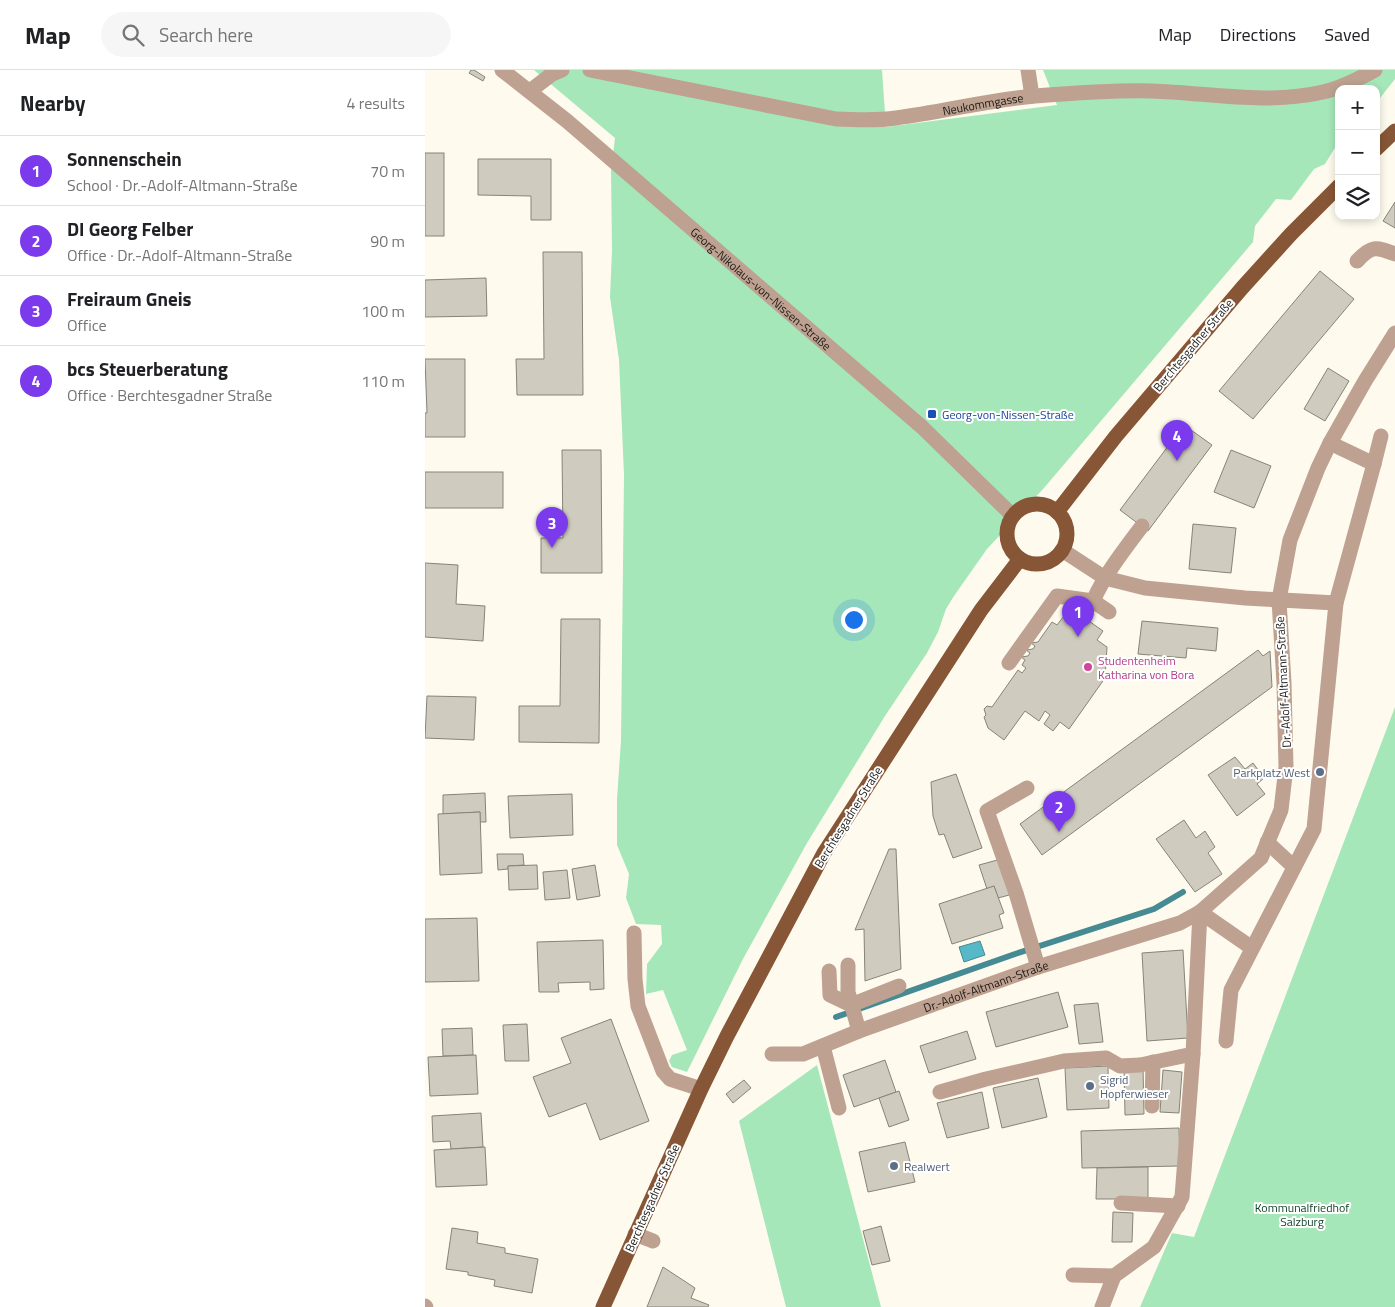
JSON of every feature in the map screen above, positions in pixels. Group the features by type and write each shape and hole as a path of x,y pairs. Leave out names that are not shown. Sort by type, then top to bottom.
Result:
{"main road":[{"path":"1380,145 1395,131"},
{"name":"Berchtesgadner Straße","path":"1057,512 1116,436 1242,288 1291,234 1335,190"},
{"path":"1039,504 1057,512 1063,520 1066,530 1066,540 1062,550 1056,557 1038,564 1020,559 1013,552 1007,534 1008,525 1013,516 1020,509 1039,504"},
{"name":"Berchtesgadner Straße","path":"603,1307 727,1036 824,852 981,610 1020,559"}],"street":[{"name":"Georg-Nikolaus-von-Nissen-Straße","path":"502,70 530,91 922,427 1013,516"},
{"path":"530,91 552,74 562,70"},
{"name":"Neukommgasse","path":"590,70 836,119 895,119 1032,96 1119,90 1261,98 1294,96 1324,92 1353,82 1375,70"},
{"path":"1028,70 1032,96"},
{"path":"1357,261 1366,251 1379,248 1395,254"},
{"name":"Dr.-Adolf-Altmann-Straße","path":"772,1054 803,1054 823,1046 855,1018 1036,961 1180,923 1200,912 1261,858 1281,810 1286,768 1284,683 1279,600 1290,540 1330,442 1395,333"},
{"path":"1226,1041 1231,990 1314,829 1336,603 1381,436"},
{"path":"1330,442 1373,464"},
{"path":"1093,601 1105,578 1141,526"},
{"name":"Dr.-Adolf-Altmann-Straße","path":"1062,550 1105,578 1145,588 1279,600"},
{"path":"1009,664 1057,596 1093,601 1109,612"},
{"path":"1279,600 1336,603"},
{"path":"1027,788 987,811 1016,893 1036,961"},
{"path":"1267,842 1294,867"},
{"path":"1200,912 1252,948"},
{"path":"1102,1307 1114,1276 1154,1248 1183,1197 1200,912"},
{"path":"634,933 635,979 638,1006 663,1070 670,1079 701,1090"},
{"path":"848,965 848,992 855,1018"},
{"path":"829,971 830,995 855,1018"},
{"path":"855,1018 899,986"},
{"path":"823,1046 839,1108"},
{"path":"940,1092 1064,1061 1106,1058 1120,1066 1140,1065 1193,1054"},
{"path":"1152,1106 1153,1062"},
{"path":"1121,1203 1178,1206"},
{"path":"635,1234 653,1241"},
{"path":"1073,1275 1114,1276"}],"green space":[{"path":"534,70 882,70 886,127 1057,105 1043,70 1395,70 1395,79 1380,98 1380,85 1335,85 1335,148 1325,164 1314,169 1291,200 1276,199 1255,226 1253,242 1044,488 987,549 946,609 938,632 927,653 885,716 807,843 743,959 687,1072 672,1067 669,1061 672,1055 687,1050 663,990 646,994 647,964 662,944 661,925 636,924 626,898 629,874 617,845 617,799 621,740 624,475 619,360 610,297 612,251 611,171 615,138"},
{"name":"Kommunalfriedhof Salzburg","path":"1395,707 1395,1307 1140,1307 1172,1233 1194,1237"},
{"path":"817,1065 881,1307 786,1307 739,1121"}],"water":[{"path":"980,941 985,955 964,962 959,947"}],"building":[{"path":"471,70 485,77 483,81 469,73"},
{"path":"425,153 444,153 444,236 425,236"},
{"path":"478,159 551,159 551,220 531,220 531,196 478,195"},
{"path":"1395,202 1395,228 1383,221"},
{"path":"543,252 582,252 583,395 517,395 516,359 544,359"},
{"path":"1320,271 1354,299 1253,419 1219,391"},
{"path":"486,278 487,316 425,317 425,280"},
{"path":"425,359 465,359 465,437 425,437 425,413 427,413"},
{"path":"1328,368 1349,381 1325,421 1304,409"},
{"path":"1184,425 1212,445 1148,531 1120,510"},
{"path":"562,450 601,450 602,573 541,573 541,538 563,538"},
{"path":"1231,450 1271,466 1254,508 1214,492"},
{"path":"425,472 503,472 503,508 425,508"},
{"path":"1193,524 1236,528 1231,573 1189,569"},
{"path":"425,563 458,565 456,604 485,606 483,641 425,637"},
{"path":"1079,614 1103,631 1097,640 1107,647 1105,678 1069,729 1060,722 1053,731 1044,724 1050,715 1045,711 1039,721 1025,711 1004,740 988,728 984,717 986,715 984,709 987,706 992,707 1018,670 1022,673 1026,668 1022,665 1025,660 1021,657 1028,656 1030,653 1026,650 1033,649 1035,646 1031,643 1038,642 1052,622 1057,625 1064,616 1073,623"},
{"path":"561,619 600,619 599,743 519,742 519,706 560,706"},
{"path":"1142,621 1218,628 1216,651 1187,648 1186,658 1138,654"},
{"path":"1258,650 1263,656 1270,651 1272,687 1042,855 1020,824"},
{"path":"427,696 476,697 474,740 425,738"},
{"path":"1235,757 1245,769 1253,763 1264,778 1257,784 1265,794 1237,816 1208,775"},
{"path":"956,774 982,848 953,858 944,834 939,835 933,816 931,782"},
{"path":"485,793 486,822 480,822 480,812 443,814 443,795"},
{"path":"572,794 573,835 510,838 508,796"},
{"path":"480,812 482,873 440,875 438,814"},
{"path":"1184,820 1196,838 1205,831 1215,847 1208,853 1222,874 1195,892 1156,839"},
{"path":"889,849 896,849 901,969 865,981 864,929 855,930"},
{"path":"497,854 523,854 524,865 508,866 508,869 498,870"},
{"path":"1001,859 1013,894 998,898 994,886 987,889 979,865"},
{"path":"537,865 538,889 509,890 508,866"},
{"path":"595,865 600,896 577,900 572,869"},
{"path":"567,870 570,898 545,900 543,872"},
{"path":"994,886 1004,913 999,915 1003,928 952,944 939,904"},
{"path":"477,918 479,981 425,982 425,919"},
{"path":"603,940 604,989 590,990 590,982 558,983 559,992 539,992 537,942"},
{"path":"1183,950 1188,1038 1147,1041 1142,953"},
{"path":"1058,992 1068,1027 996,1047 986,1012"},
{"path":"1098,1003 1103,1042 1079,1044 1074,1005"},
{"path":"611,1019 649,1121 600,1140 586,1103 549,1117 533,1077 571,1063 561,1038"},
{"path":"527,1024 529,1061 505,1061 503,1025"},
{"path":"472,1028 473,1055 443,1056 442,1029"},
{"path":"967,1031 976,1059 929,1073 920,1046"},
{"path":"476,1055 478,1094 430,1096 428,1057"},
{"path":"885,1060 896,1092 854,1107 843,1075"},
{"path":"1108,1066 1109,1108 1067,1110 1065,1068"},
{"path":"1143,1068 1144,1114 1125,1115 1124,1069"},
{"path":"1163,1070 1182,1072 1179,1113 1160,1112"},
{"path":"1038,1078 1047,1117 1002,1128 993,1088"},
{"path":"744,1080 751,1088 733,1103 726,1094"},
{"path":"899,1091 909,1120 889,1127 879,1098"},
{"path":"982,1092 989,1128 947,1138 937,1103"},
{"path":"481,1113 483,1147 451,1149 450,1141 433,1142 432,1116"},
{"path":"1179,1128 1180,1166 1082,1168 1081,1131"},
{"path":"905,1142 915,1182 868,1192 859,1152"},
{"path":"485,1147 487,1185 436,1187 434,1150"},
{"path":"1148,1167 1148,1199 1096,1199 1097,1168"},
{"path":"1113,1212 1133,1213 1132,1242 1112,1242"},
{"path":"881,1226 890,1261 872,1265 863,1231"},
{"path":"452,1228 478,1232 477,1243 505,1248 505,1253 538,1259 532,1293 494,1286 495,1280 468,1275 468,1272 446,1269"},
{"path":"663,1267 695,1288 691,1298 709,1305 708,1307 647,1307"}],"waterway":[{"path":"836,1017 1015,954 1154,909 1183,892"}],"place":[{"name":"Georg-von-Nissen-Straße","path":"932,414"},
{"name":"bcs Steuerberatung","path":"1177,461"},
{"name":"Freiraum Gneis","path":"552,548"},
{"name":"Sonnenschein","path":"1078,637"},
{"name":"Studentenheim Katharina von Bora","path":"1088,667"},
{"name":"Parkplatz West","path":"1320,772"},
{"name":"DI Georg Felber","path":"1059,832"},
{"name":"Sigrid Hopferwieser","path":"1090,1086"},
{"name":"Realwert","path":"894,1166"}]}
